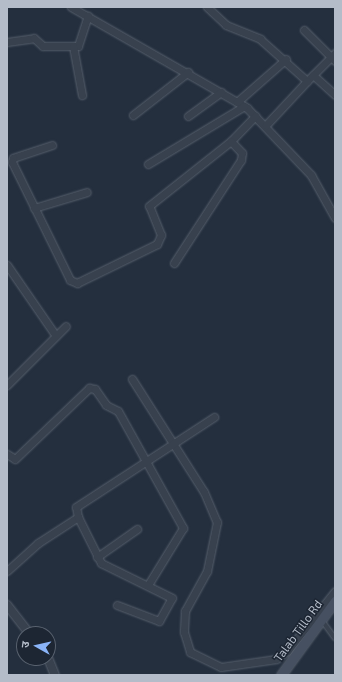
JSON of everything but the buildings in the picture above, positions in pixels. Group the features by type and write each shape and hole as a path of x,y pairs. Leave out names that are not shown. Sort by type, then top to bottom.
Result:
{"main road":[{"name":"Talab Tillo Rd","path":"283,673 335,601"}],"street":[{"path":"71,7 188,72 241,104 266,125 320,188 335,218"},
{"path":"206,7 226,25 260,39 286,59 307,81"},
{"path":"7,42 34,38 43,46 80,45 88,16"},
{"path":"266,125 307,81 333,57 304,30"},
{"path":"73,46 82,95"},
{"path":"148,164 241,104 286,59"},
{"path":"133,115 188,72"},
{"path":"313,76 335,95"},
{"path":"188,116 221,92"},
{"path":"52,145 10,158 70,280 77,283 157,244 161,235 149,206 231,141 255,116"},
{"path":"174,263 241,160 242,153 231,141"},
{"path":"34,208 86,192"},
{"path":"7,265 56,336"},
{"path":"7,385 66,326"},
{"path":"132,380 171,446 204,492 217,522 207,571 184,619 186,643 194,655 226,667 276,659 287,651 335,591"},
{"path":"7,454 15,459 92,387 106,405 116,410 183,530 148,585"},
{"path":"117,605 160,620 172,596 108,569 97,557 78,517 78,503 145,461 160,454 214,417"},
{"path":"7,571 38,543 78,517"},
{"path":"97,557 137,529"},
{"path":"7,605 24,626"}],"lane":[{"path":"321,619 335,638"}]}
